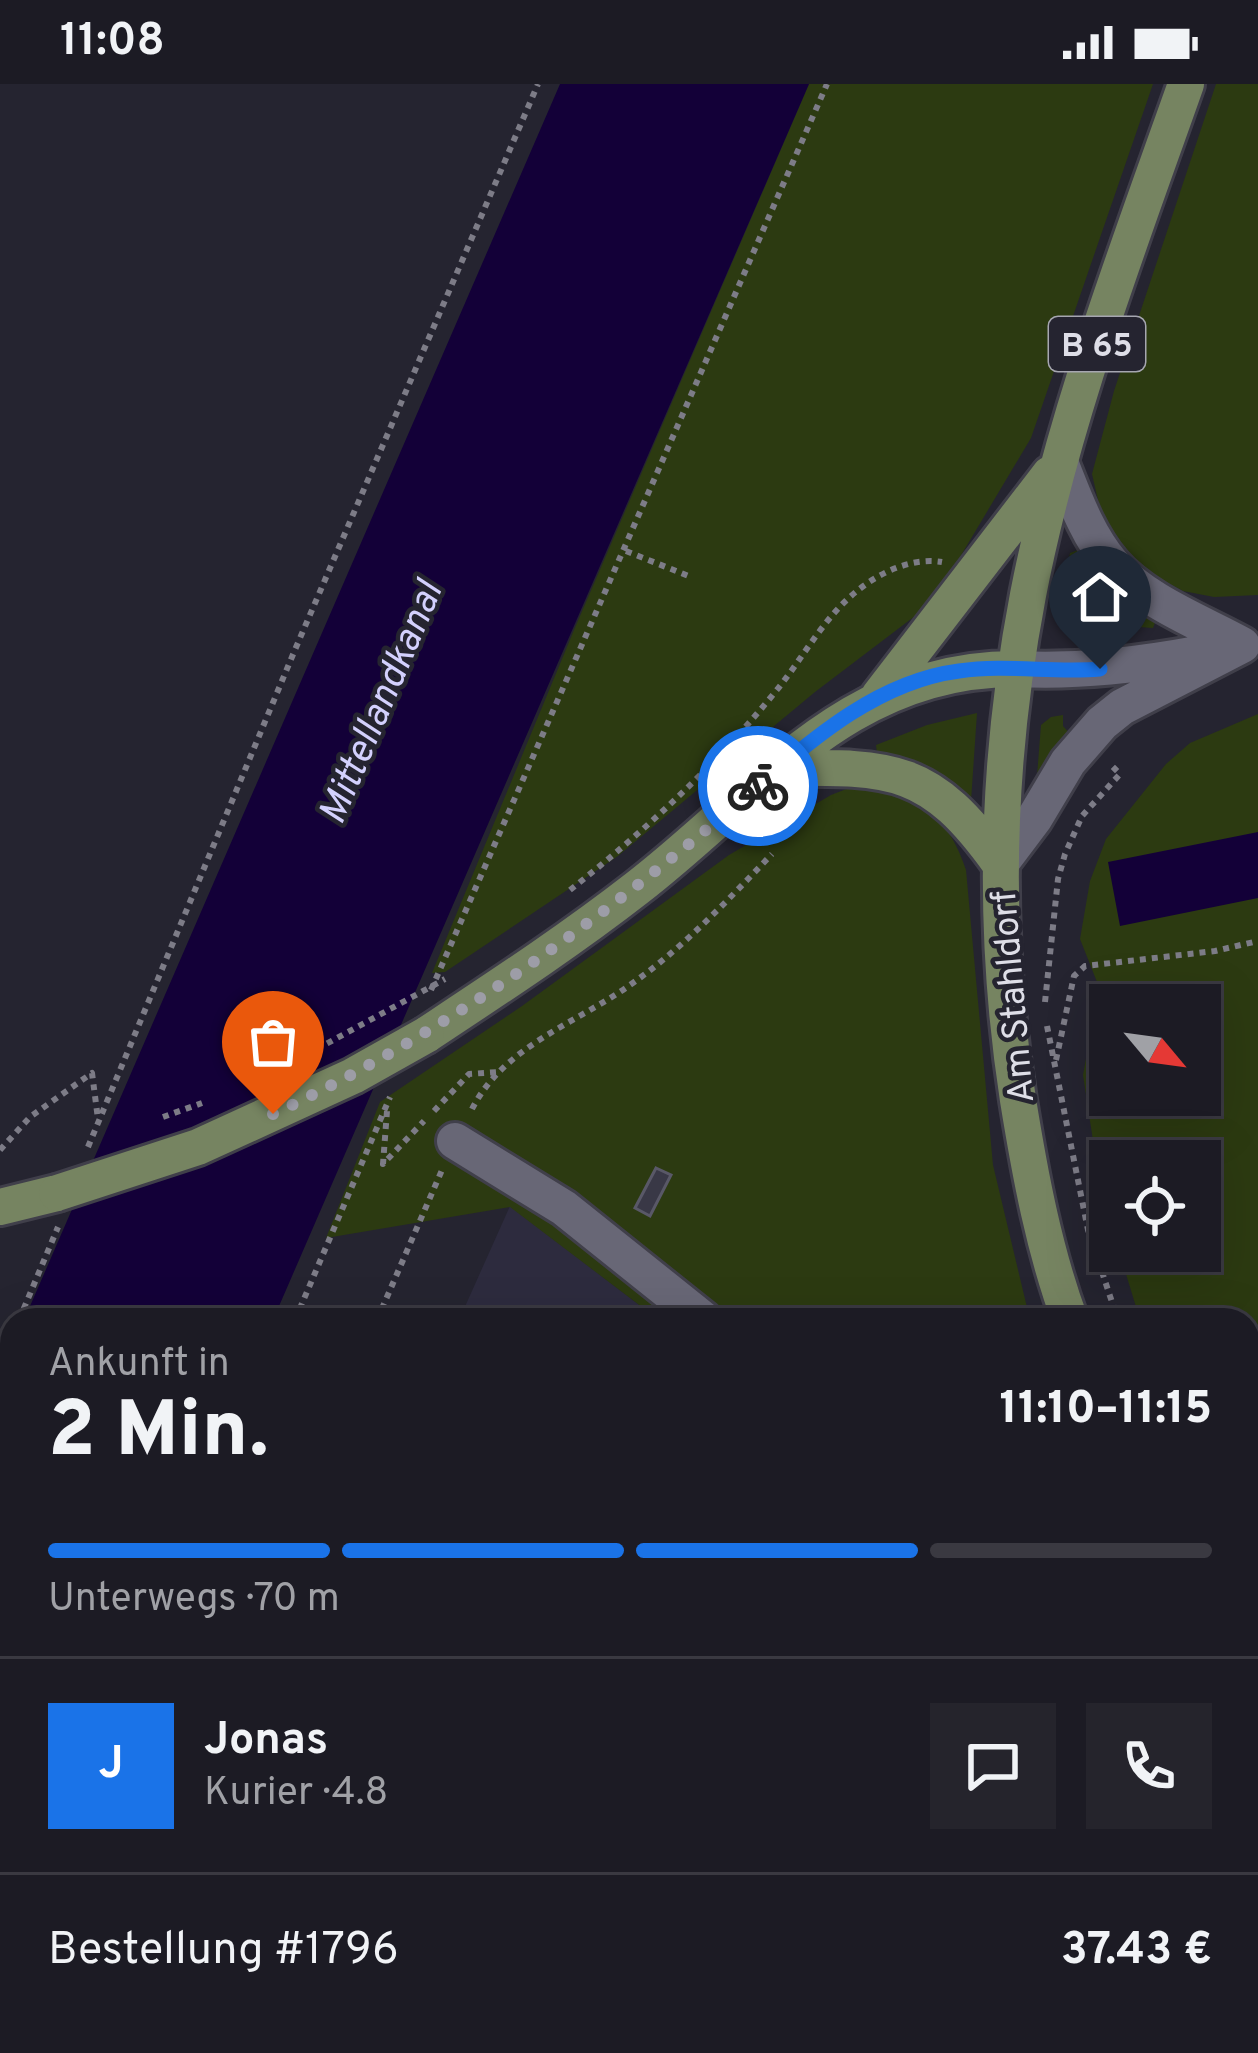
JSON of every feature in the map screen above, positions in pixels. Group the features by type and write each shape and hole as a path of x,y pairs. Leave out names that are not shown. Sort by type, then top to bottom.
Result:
{"main road":[{"name":"B 65","path":"0,1207 198,1147 353,1076 426,1019 562,944 640,886 835,723 922,680 958,671 1016,669 1028,593 1060,462 1186,84"},
{"name":"B 65","path":"877,699 1060,462"},
{"name":"Am Stahldorf","path":"1016,669 1000,864 1007,1027 1019,1109 1066,1308"},
{"path":"778,768 844,767 908,778 957,808 1000,864"}],"street":[{"path":"1060,462 1078,508 1114,568 1134,585 1250,643"},
{"path":"1016,669 1128,667 1250,643"},
{"path":"1000,864 1068,762 1102,723 1122,707 1250,643"},
{"path":"454,1141 564,1208 689,1308"}],"path":[{"path":"0,1150 30,1117 92,1073 98,1122 538,84"},
{"path":"426,1019 826,84"},
{"path":"626,550 692,578"},
{"path":"564,895 708,768 776,692 835,612 863,586 924,560 952,565 971,576"},
{"path":"1028,593 1080,601"},
{"path":"1114,1308 1088,1231 1045,1018 1045,994 1058,879 1082,816 1120,774"},
{"path":"382,1308 454,1141 498,1072 525,1048 630,985 701,928 772,854"},
{"path":"1056,1064 1074,976 1085,965 1215,951 1258,941"},
{"path":"291,1063 462,967"},
{"path":"387,1106 383,1164 469,1074 498,1072"},
{"path":"300,1308 395,1086"},
{"path":"157,1120 216,1096"},
{"path":"74,1151 94,1144"},
{"path":"24,1308 44,1262"}],"shaded area":[{"path":"510,1206 643,1308 464,1308"}],"green space":[{"path":"809,84 1153,84 1031,438 960,557 915,616 815,692 618,856 445,972 432,973 574,630"},
{"path":"1216,84 1258,84 1258,595 1214,597 1183,591 1146,571 1112,534 1101,513 1092,474 1114,391"},
{"path":"1081,549 1098,574 1077,595 1062,593 1070,553"},
{"path":"1106,583 1156,620 1153,628 1083,623 1084,604"},
{"path":"977,713 971,801 929,768 877,753 876,745 927,725"},
{"path":"1258,714 1258,1308 1136,1308 1125,1272 1221,1272 1221,1140 1093,1140 1089,1116 1221,1116 1221,984 1098,984 1080,939 1090,881 1106,839 1166,764 1190,743"},
{"path":"1063,715 1063,726 1072,736 1043,776 1037,776 1041,725"},
{"path":"849,788 890,790 920,804 943,825 966,870 993,1165 1027,1308 643,1308 510,1207 326,1238 380,1102 522,1006 729,855"},
{"path":"1089,1042 1089,1114 1083,1075"}],"water":[{"name":"Mittellandkanal","path":"560,84 809,84 278,1308 29,1308"},
{"path":"1258,832 1258,898 1120,926 1108,862"}],"building":[{"path":"656,1168 671,1175 650,1216 635,1208"}],"way so far":[{"path":"273,1114 426,1035 562,944 640,886 758,786"}],"route":[{"path":"758,786 835,723 922,680 986,669 1100,669"}]}
